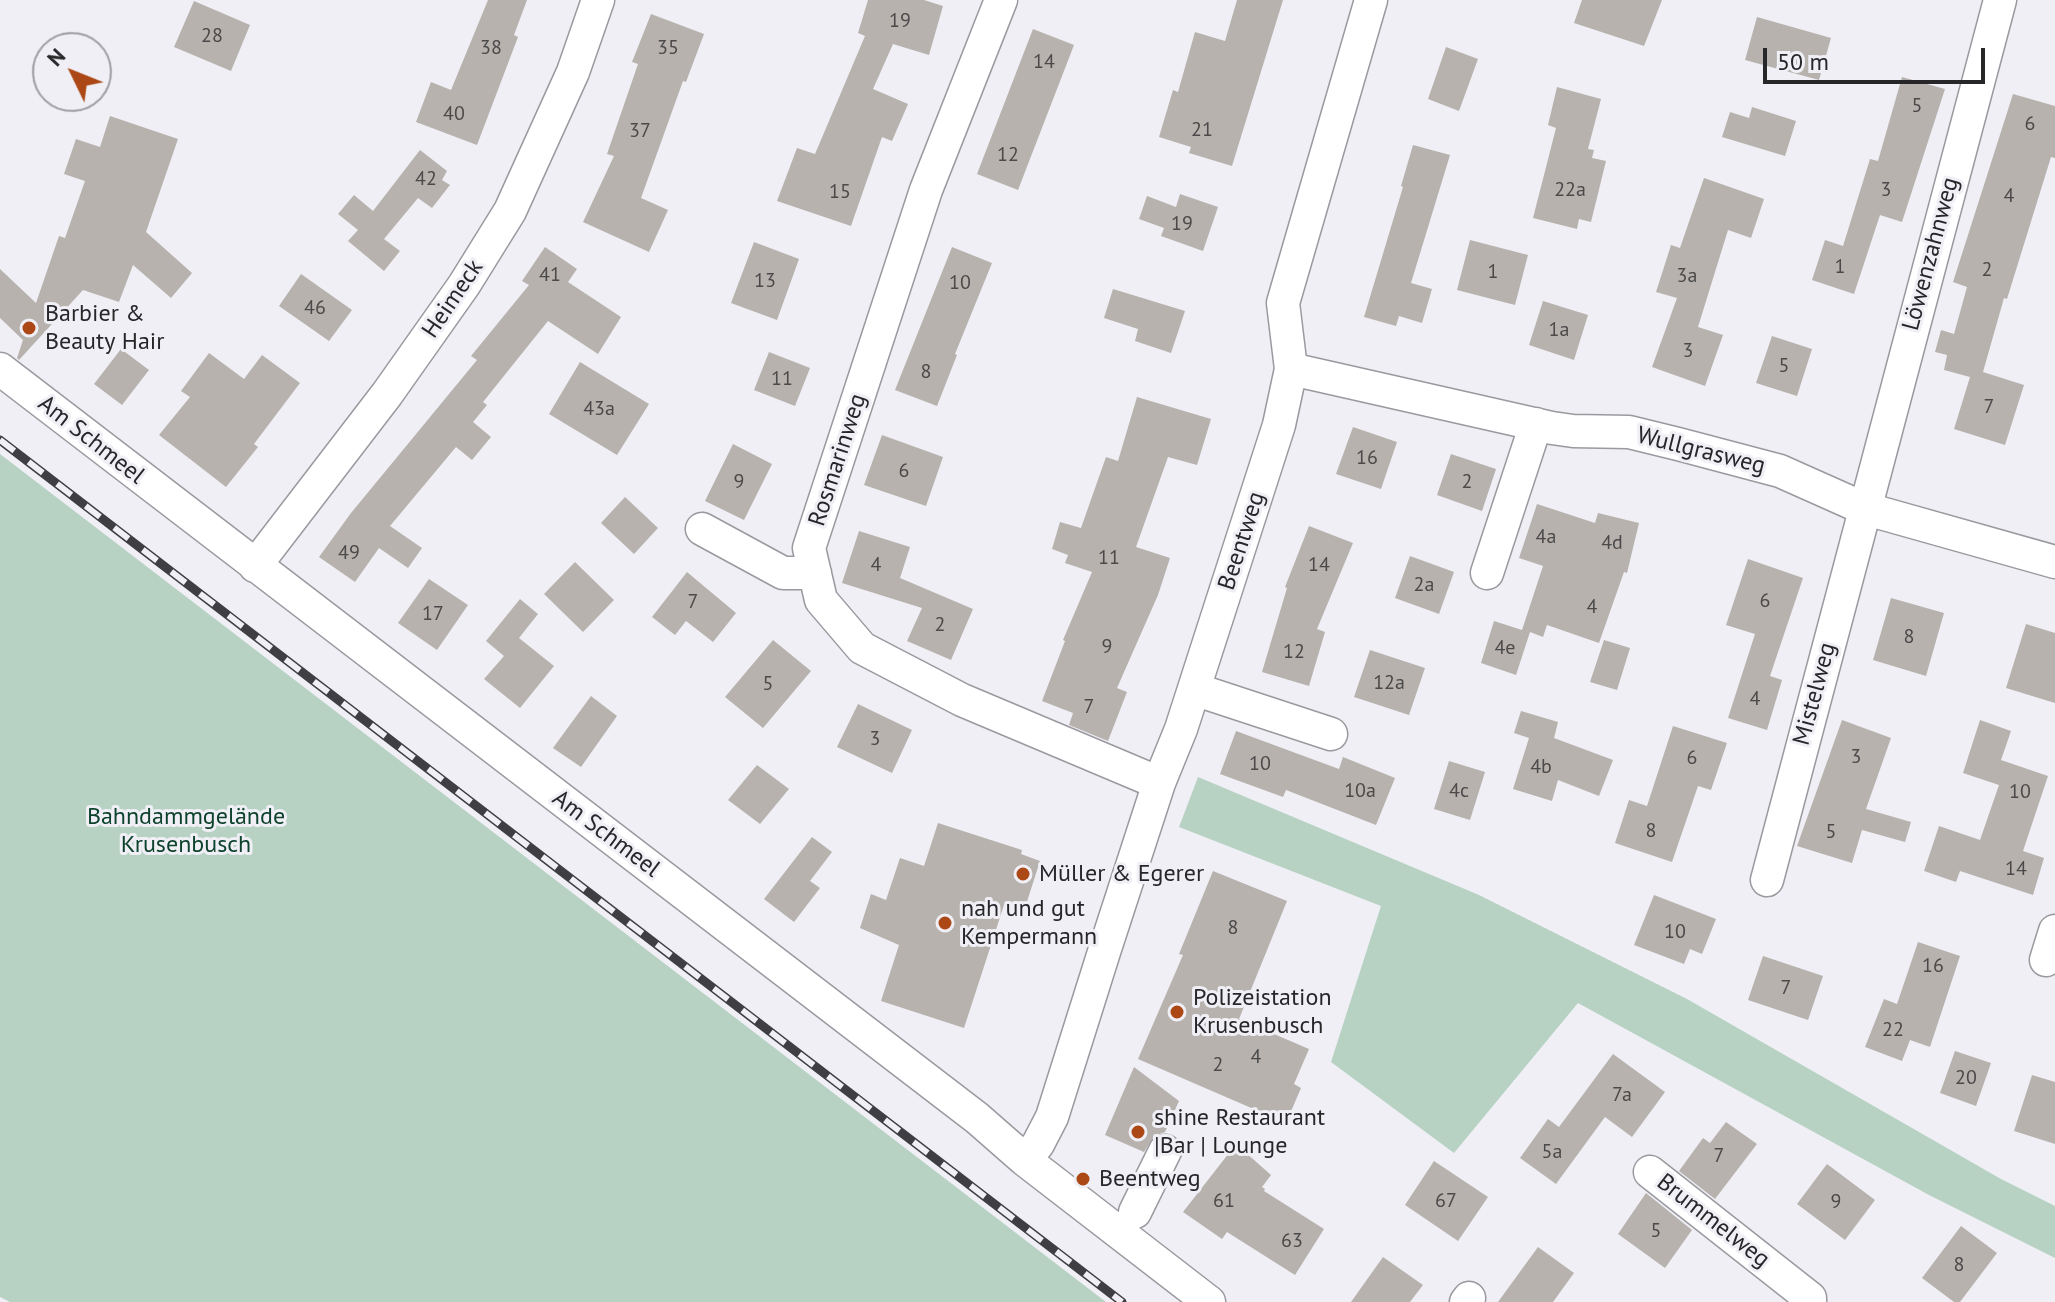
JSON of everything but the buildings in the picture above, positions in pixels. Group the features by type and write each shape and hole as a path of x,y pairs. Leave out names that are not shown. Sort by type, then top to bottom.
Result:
{"street":[{"name":"Heimeck","path":"255,566 387,394 464,285 510,211 573,72 598,0"},
{"name":"Rosmarinweg","path":"1001,0 926,190 809,548 821,600 862,648 962,700 1159,783"},
{"name":"Beentweg","path":"1025,1160 1038,1144 1052,1117 1159,783 1194,689 1279,425 1291,369 1283,303 1352,56 1371,0"},
{"name":"Löwenzahnweg","path":"1863,508 2000,0"},
{"name":"Am Schmeel","path":"0,369 977,1118 1025,1160 1209,1302"},
{"name":"Wullgrasweg","path":"1291,369 1536,424 1573,431 1629,432 1678,444 1780,471 1863,508 2055,562"},
{"path":"1487,573 1536,424"},
{"name":"Mistelweg","path":"1767,880 1863,508"},
{"path":"702,529 783,573 815,573"},
{"path":"1194,689 1331,734"},
{"path":"1135,1212 1165,1151"},
{"name":"Brummelweg","path":"1650,1172 1810,1298 1810,1302"}],"green space":[{"name":"Bahndammgelände Krusenbusch","path":"0,454 1106,1302 10,1302 0,1297"},
{"path":"1198,777 1479,895 1687,999 2001,1179 2055,1206 2055,1258 1929,1195 1578,1003 1454,1153 1331,1062 1381,906 1179,827"}],"railway":[{"path":"0,440 1122,1302"}],"place":[{"name":"Barbier & Beauty Hair","path":"29,328"},
{"name":"Müller & Egerer","path":"1023,874"},
{"name":"nah und gut Kempermann","path":"945,923"},
{"name":"Polizeistation Krusenbusch","path":"1177,1012"},
{"name":"shine Restaurant |Bar | Lounge","path":"1138,1132"},
{"name":"Beentweg","path":"1083,1179"}]}
